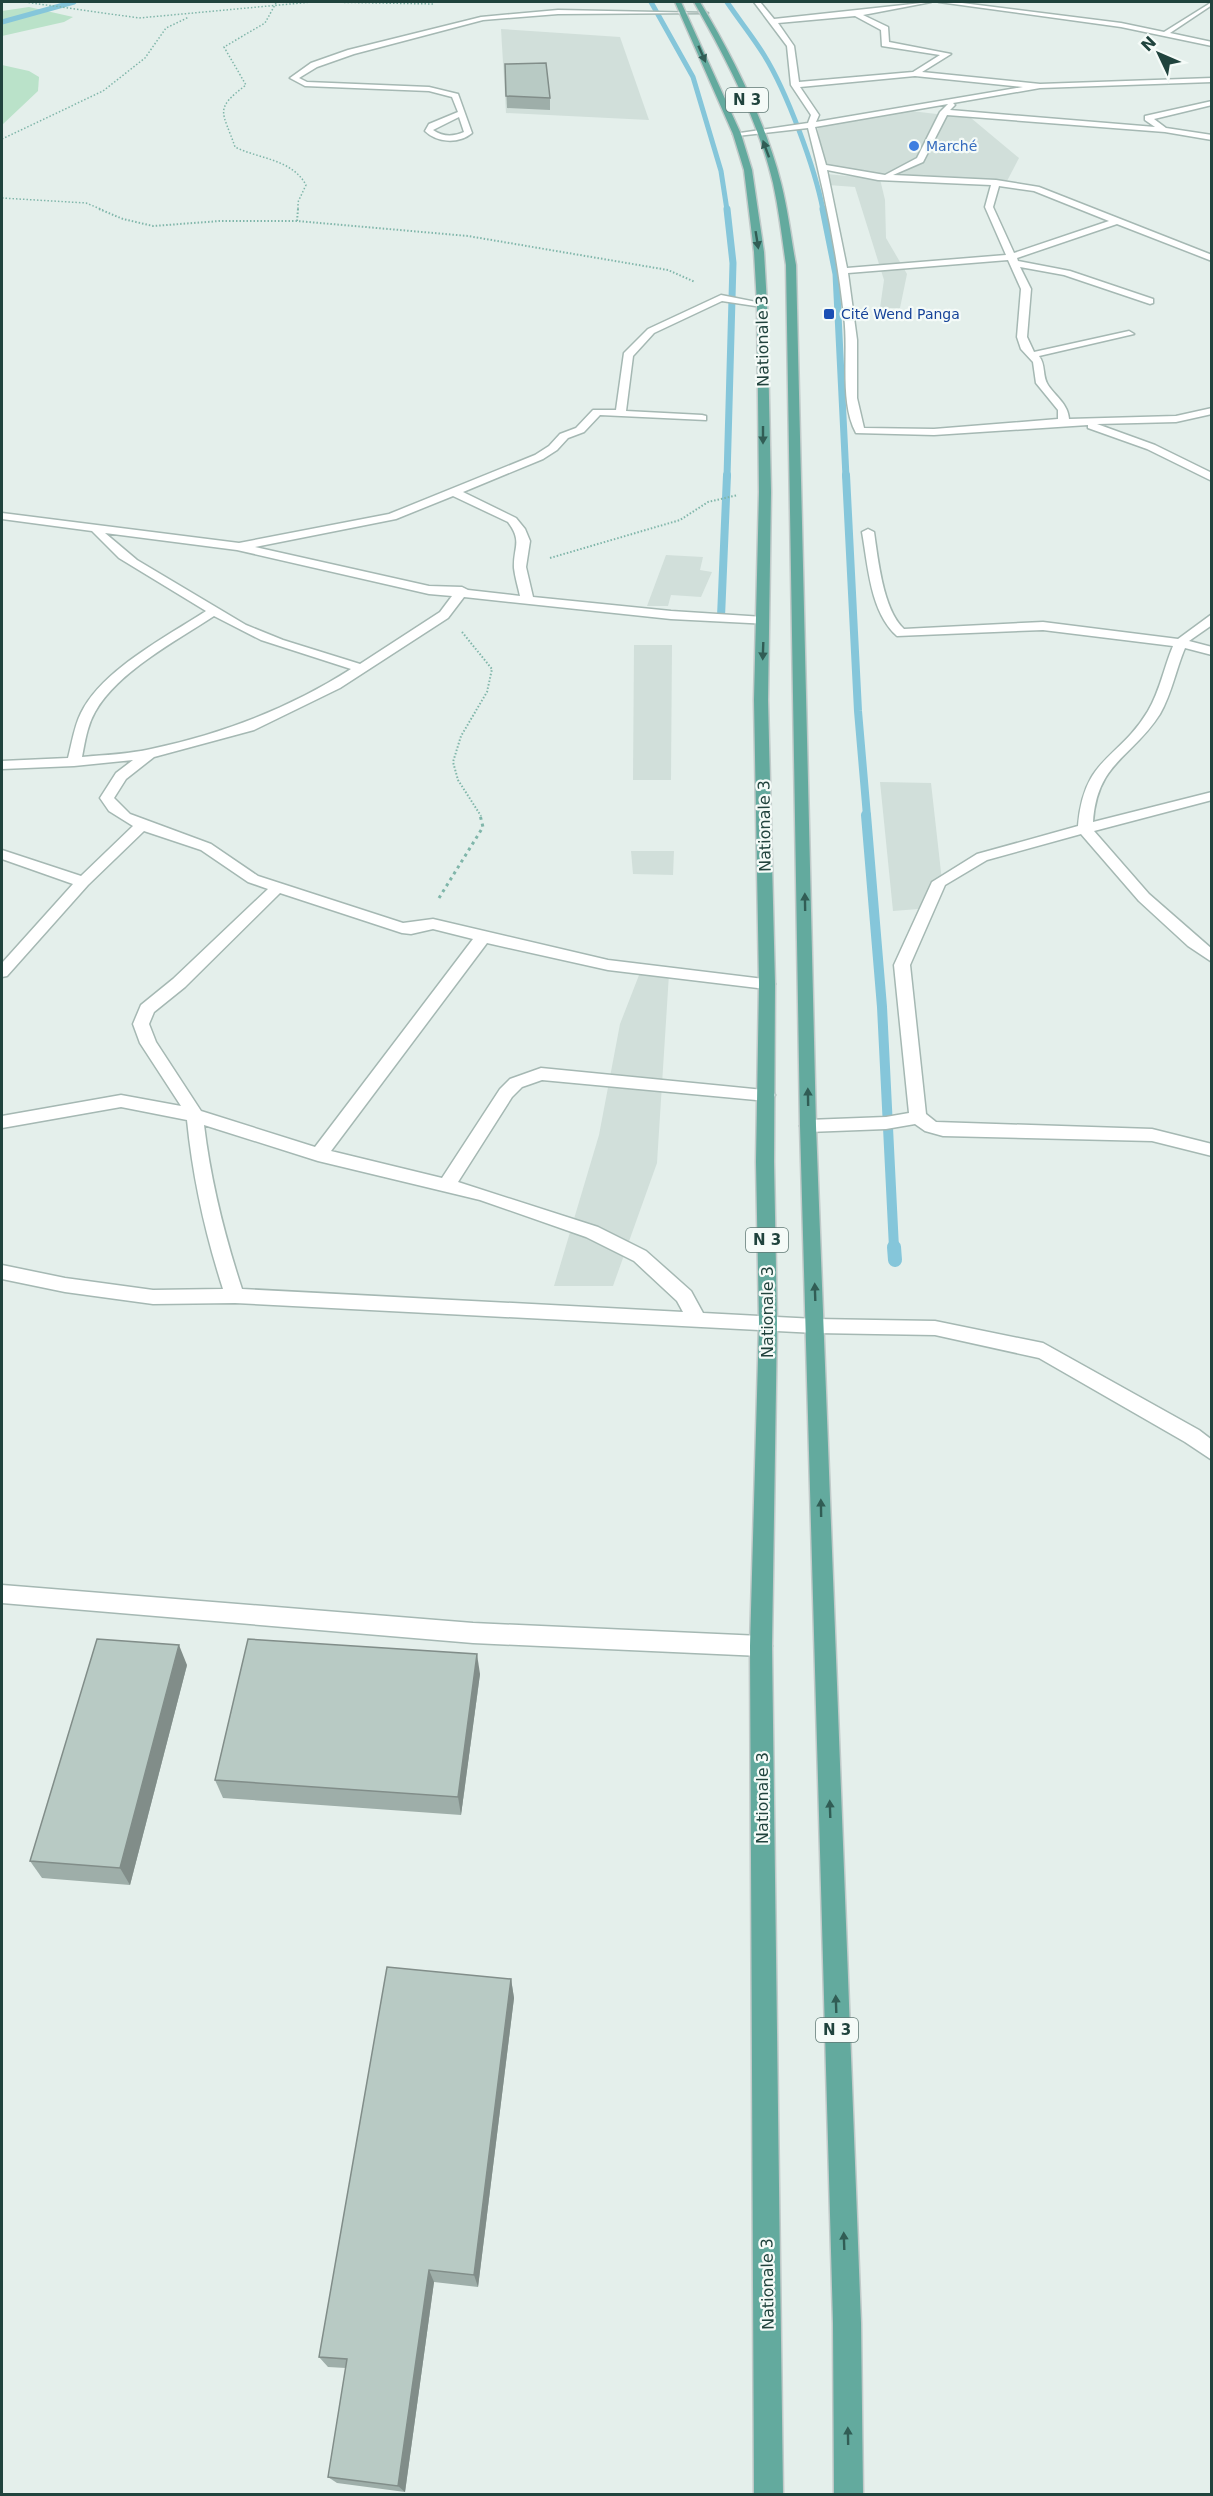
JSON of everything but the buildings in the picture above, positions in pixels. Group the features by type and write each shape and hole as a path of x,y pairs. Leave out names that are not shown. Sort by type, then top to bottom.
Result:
{"main road":[{"name":"N 3","path":"697,2 722,45 759,130 777,184 790,265 805,861 808,1126 846,2311 849,2494"},
{"name":"Nationale 3","path":"680,8 737,134 748,170 759,252 762,304 765,492 761,700 767,984 765,1162 768,1323 761,1646 769,2494"}],"street":[{"path":"757,2 784,32 795,59 795,85 812,107 815,116 811,125 844,271 852,343 853,416 860,431 934,432 1064,422 1176,419 1212,411"},
{"path":"775,21 856,14 928,2"},
{"path":"942,2 1167,33 1212,44"},
{"path":"1167,33 1212,2"},
{"path":"1029,14 1048,5"},
{"path":"462,112 432,126 429,131 438,137 462,137 468,133 462,112 455,96 438,90 400,86 313,85 294,78 314,65 351,52 483,18 558,12 680,8 705,13"},
{"path":"856,14 885,29 885,44 947,54 915,74"},
{"path":"795,85 915,74 952,88 1040,86"},
{"path":"737,134 811,125 952,88 1212,80"},
{"path":"878,177 904,169 920,160 944,112 952,88"},
{"path":"1165,130 1148,118 1212,103"},
{"path":"944,112 1165,130 1212,138"},
{"path":"822,167 878,177 996,183 1036,189 1212,258"},
{"path":"996,183 989,207 1026,289 1022,337 1026,349 1038,361 1041,383 1063,410 1064,422"},
{"path":"1013,260 1119,220"},
{"path":"844,271 1013,260 1070,273 1150,301"},
{"path":"621,412 628,355 661,325 721,298 762,304"},
{"path":"1032,355 1129,334"},
{"path":"237,546 377,522 456,493 546,452 564,436 580,430 597,412 702,418"},
{"path":"1082,423 1152,447 1212,478"},
{"path":"456,493 512,520 524,541 520,567 527,598"},
{"path":"2,516 237,546 397,585 671,615 764,621"},
{"path":"96,529 110,547 135,565 215,610 230,621 269,639 361,668"},
{"path":"868,532 875,574 891,625 901,633 1043,626 1181,643 1212,651"},
{"path":"2,765 74,762 149,754 249,727 335,685 444,615 462,591"},
{"path":"74,762 89,710 106,689 143,659 215,610"},
{"path":"1212,618 1181,643 1170,679 1153,714 1104,764 1087,794 1085,829 1129,885 1172,925 1212,957"},
{"path":"149,754 121,776 107,798 112,808 142,825 205,846 237,870 278,887 402,928 450,927 483,937 608,965 767,984"},
{"path":"1212,796 982,857 939,882 902,965 918,1117 931,1127 943,1130 1152,1135 1212,1150"},
{"path":"2,972 83,882 142,825"},
{"path":"2,854 83,882"},
{"path":"235,1296 213,1229 201,1171 195,1115 148,1043 141,1024 147,1009 179,982 278,887"},
{"path":"318,1155 483,937"},
{"path":"447,1185 506,1093 516,1083 527,1077 541,1074 767,1095"},
{"path":"2,1122 121,1101 195,1115 250,1136 318,1155 482,1194 618,1243 640,1256 664,1276 684,1296 698,1321"},
{"path":"808,1126 886,1123 918,1117"},
{"path":"2,1272 65,1285 153,1297 235,1296 698,1321 935,1328 1043,1351 1192,1436 1212,1452"},
{"path":"2,1594 473,1634 761,1646"}],"path":[{"path":"25,2 139,18 198,14 276,3 312,2"},
{"path":"42,2 45,6"},
{"path":"276,3 265,23 224,47 225,53 246,77 246,85 225,101 222,109 235,147 292,169 303,177 306,185 298,202 297,221"},
{"path":"2,139 103,92 145,58 166,28 198,14"},
{"path":"2,198 86,203 123,219 153,226 229,221 297,221 468,236 668,270 682,274 721,298"},
{"path":"520,567 680,520 708,502 722,497 765,492"},
{"path":"420,926 483,827 483,815 457,781 453,760 459,743 488,689 492,669 477,646 444,615"}],"shaded area":[{"path":"501,29 620,37 649,120 506,113"},
{"path":"911,111 971,118 1019,158 1007,181 897,178 826,166 822,161 817,123"},
{"path":"826,174 880,179 885,200 886,238 907,274 900,308 880,308 884,280 855,187 828,185"},
{"path":"666,555 703,557 700,570 712,572 701,597 671,595 668,606 647,606"},
{"path":"634,645 672,645 671,780 633,780"},
{"path":"880,782 931,783 942,881 931,908 893,911"},
{"path":"631,851 674,851 673,875 633,874"},
{"path":"641,970 669,974 657,1163 613,1286 554,1286 599,1135 620,1024"}],"green space":[{"path":"29,7 73,17 64,22 2,36 2,11"},
{"path":"2,65 29,71 39,77 38,91 2,125"}],"waterway":[{"path":"2,22 74,2"},
{"path":"651,2 693,77 721,171 727,210"},
{"path":"727,2 764,55 782,89 807,152 823,210"},
{"path":"727,209 733,263 727,477"},
{"path":"823,209 836,274 846,477"},
{"path":"721,617 727,475"},
{"path":"846,475 858,711 867,816"},
{"path":"866,815 882,1007 894,1248"},
{"path":"894,1247 895,1260"}],"place":[{"name":"Marché","path":"914,146"},
{"name":"Cité Wend Panga","path":"829,314"}]}
